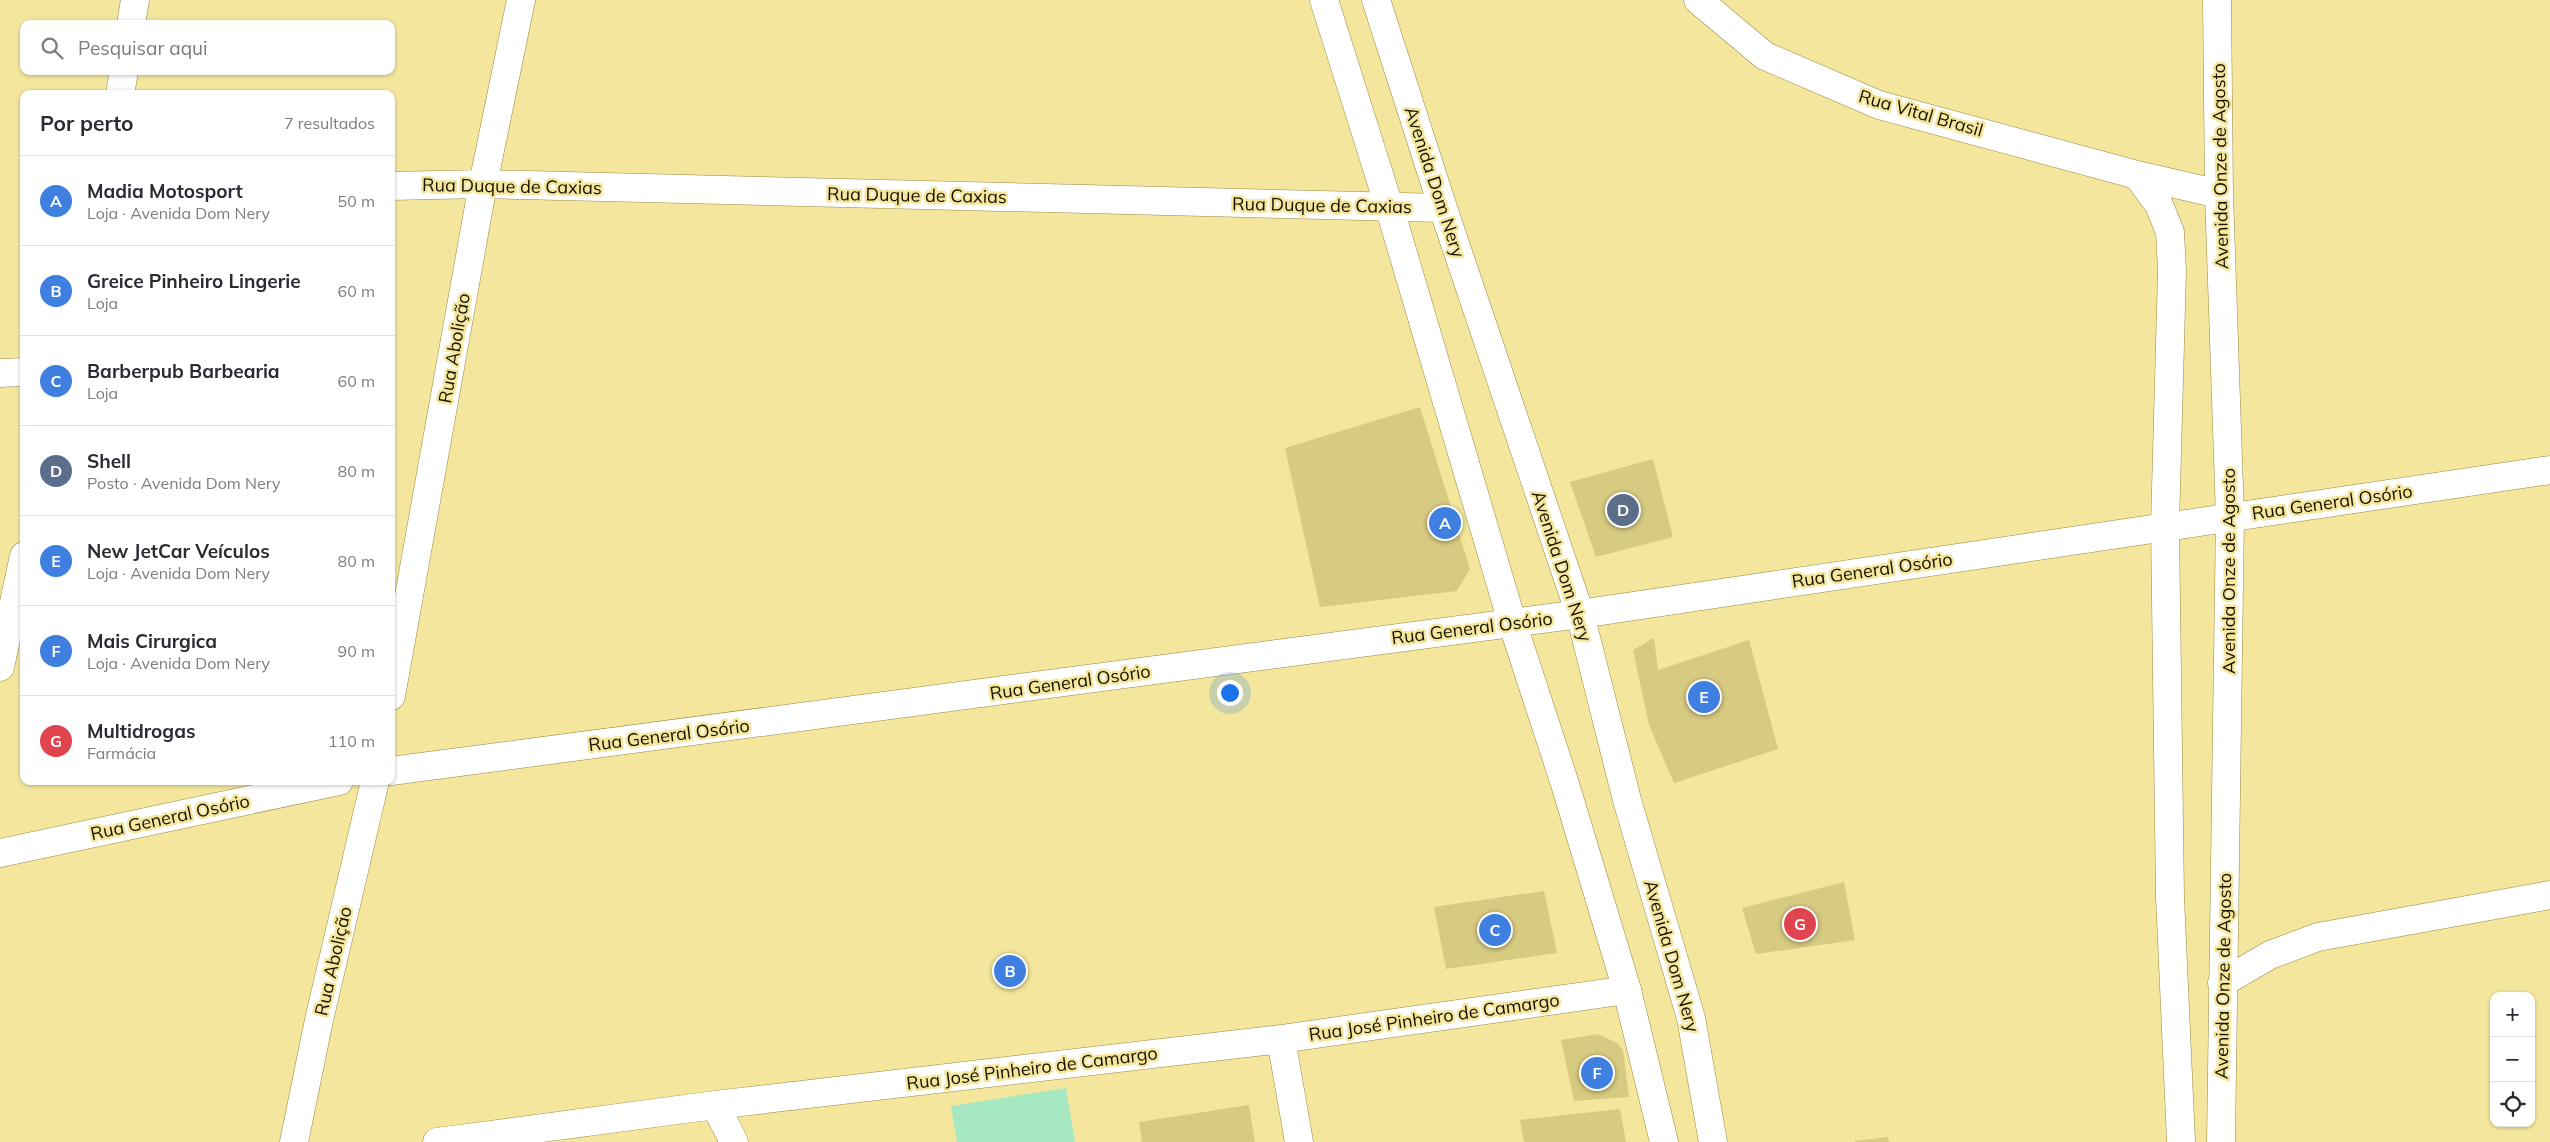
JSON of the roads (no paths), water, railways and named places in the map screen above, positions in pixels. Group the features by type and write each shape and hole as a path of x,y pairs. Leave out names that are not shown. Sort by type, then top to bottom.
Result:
{"street":[{"path":"132,20 135,0"},
{"name":"Rua Abolição","path":"395,674 483,184 521,0"},
{"path":"1324,0 1389,206 1512,622 1565,784 1626,990 1664,1142"},
{"name":"Avenida Dom Nery","path":"1376,0 1443,208 1580,614 1627,800 1691,1018 1713,1142"},
{"name":"Rua Vital Brasil","path":"1698,0 1765,56 1879,105 2137,175 2219,194"},
{"name":"Avenida Onze de Agosto","path":"2217,0 2219,194 2230,517 2221,1142"},
{"path":"121,90 123,75"},
{"path":"2137,175 2159,205 2170,232 2172,271 2165,526 2170,897 2181,1142"},
{"name":"Rua Duque de Caxias","path":"395,186 483,184 1443,208"},
{"path":"0,373 20,372"},
{"name":"Rua General Osório","path":"395,771 1580,614 2550,470"},
{"path":"0,667 20,574"},
{"name":"Rua General Osório","path":"0,852 320,785"},
{"name":"Rua Abolição","path":"294,1142 319,1020 375,785"},
{"path":"2222,983 2270,955 2318,937 2550,894"},
{"name":"Rua José Pinheiro de Camargo","path":"437,1142 715,1104 1281,1039 1626,990"},
{"path":"1281,1039 1299,1142"},
{"path":"715,1104 734,1142"}],"place":[{"name":"Shell","path":"1623,510"},
{"name":"Madia Motosport","path":"1445,523"},
{"name":"New JetCar Veículos","path":"1704,697"},
{"name":"Multidrogas","path":"1800,924"},
{"name":"Barberpub Barbearia","path":"1495,930"},
{"name":"Greice Pinheiro Lingerie","path":"1010,971"},
{"name":"Mais Cirurgica","path":"1597,1073"}]}
